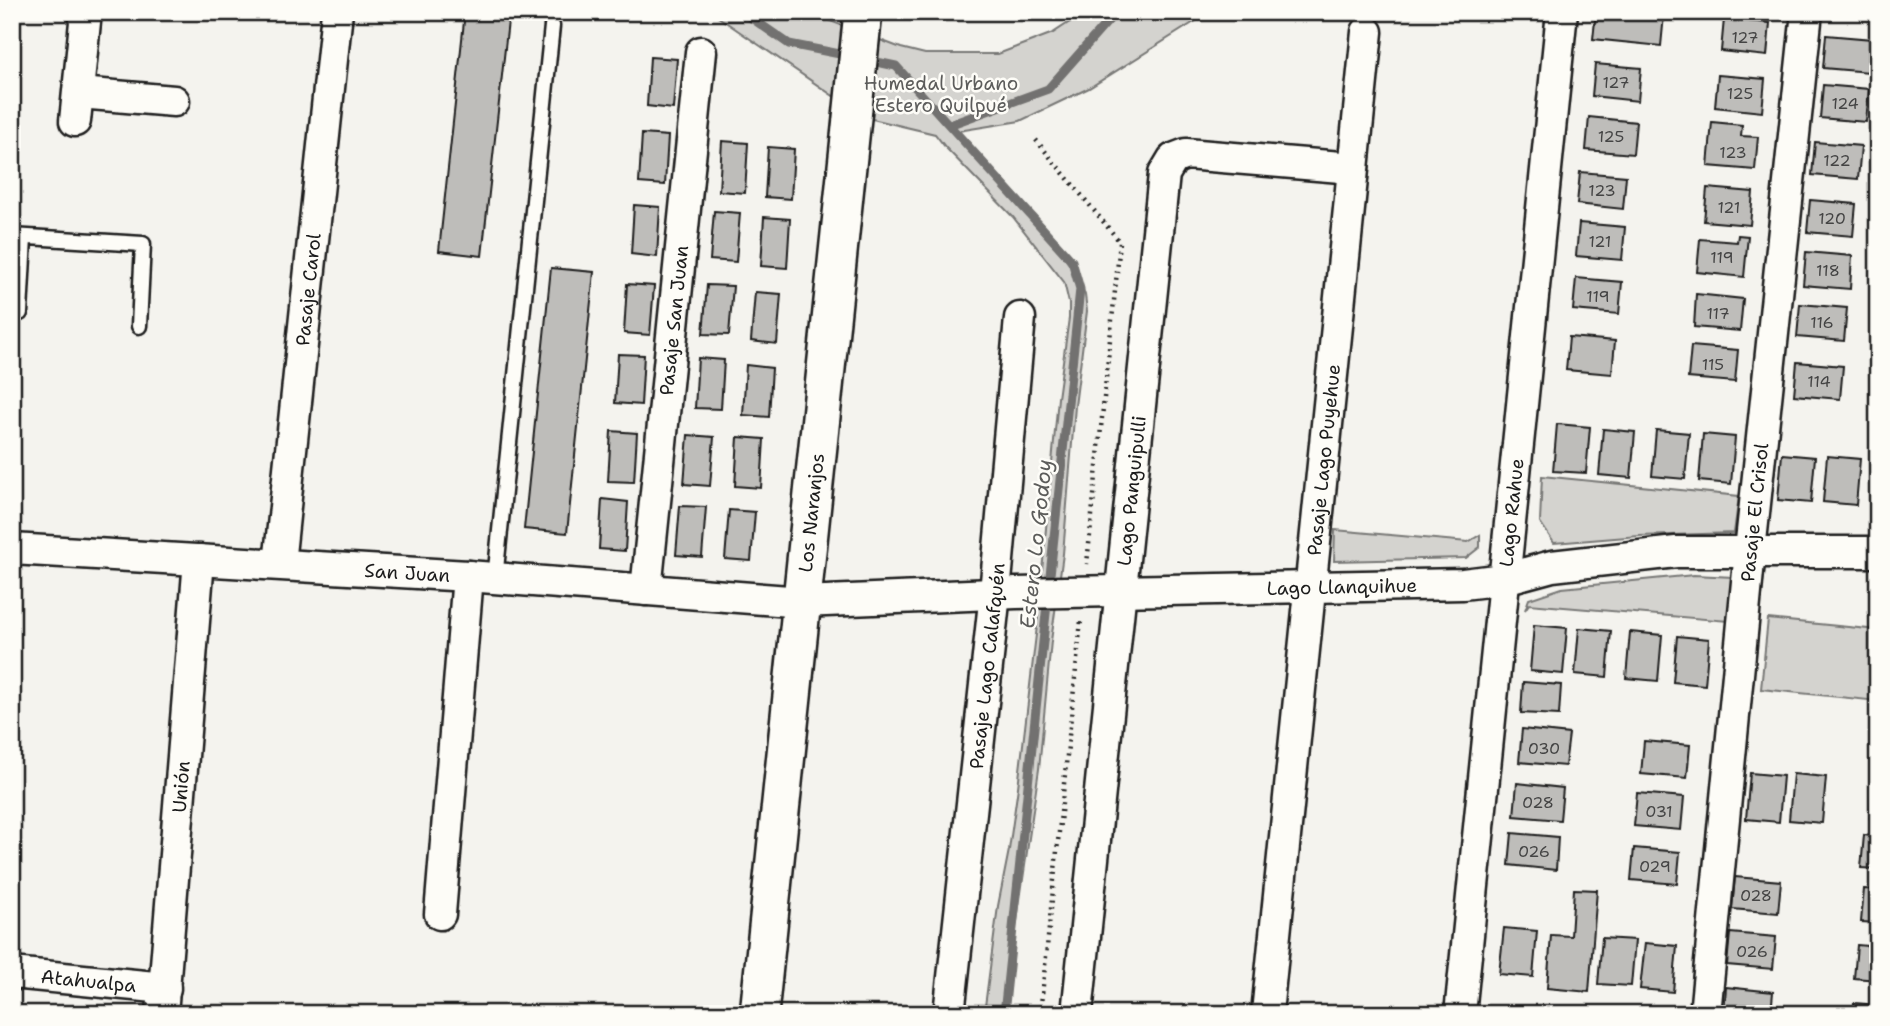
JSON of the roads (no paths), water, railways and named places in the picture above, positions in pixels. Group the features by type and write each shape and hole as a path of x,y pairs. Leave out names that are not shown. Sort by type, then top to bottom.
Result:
{"street":[{"path":"86,12 77,107 174,101"},
{"name":"Pasaje Carol","path":"279,564 337,12"},
{"name":"Los Naranjos","path":"759,1014 863,12"},
{"name":"Lago Rahue","path":"1467,1013 1504,579 1562,12"},
{"name":"Pasaje El Crisol","path":"1705,1014 1750,551 1807,12"},
{"name":"Pasaje Lago Puyehue","path":"1267,1013 1367,32"},
{"name":"Pasaje San Juan","path":"646,590 701,52"},
{"name":"Lago Panguipulli","path":"1078,1004 1164,174 1173,159 1186,154 1353,168"},
{"name":"Pasaje Lago Calafquén","path":"949,1014 1006,593 1020,318"},
{"name":"San Juan","path":"12,549 279,564 802,602"},
{"name":"Lago Llanquihue","path":"802,602 1006,593 1463,584 1504,579 1552,566 1676,552 1878,552"},
{"name":"Unión","path":"163,1001 199,560"},
{"path":"440,914 482,578"},
{"name":"Atahualpa","path":"12,973 163,1001"}],"lane":[{"path":"482,578 552,26"},
{"path":"20,313 18,237 143,244 138,326"}],"waterway":[{"path":"743,12 789,44 850,56"},
{"path":"867,60 896,66 949,125 1048,89 1116,12"},
{"name":"Estero Lo Godoy","path":"949,125 1072,261 1080,289 1004,1014"}],"park label":[{"name":"Humedal Urbano Estero Quilpué","path":"941,94"}]}
